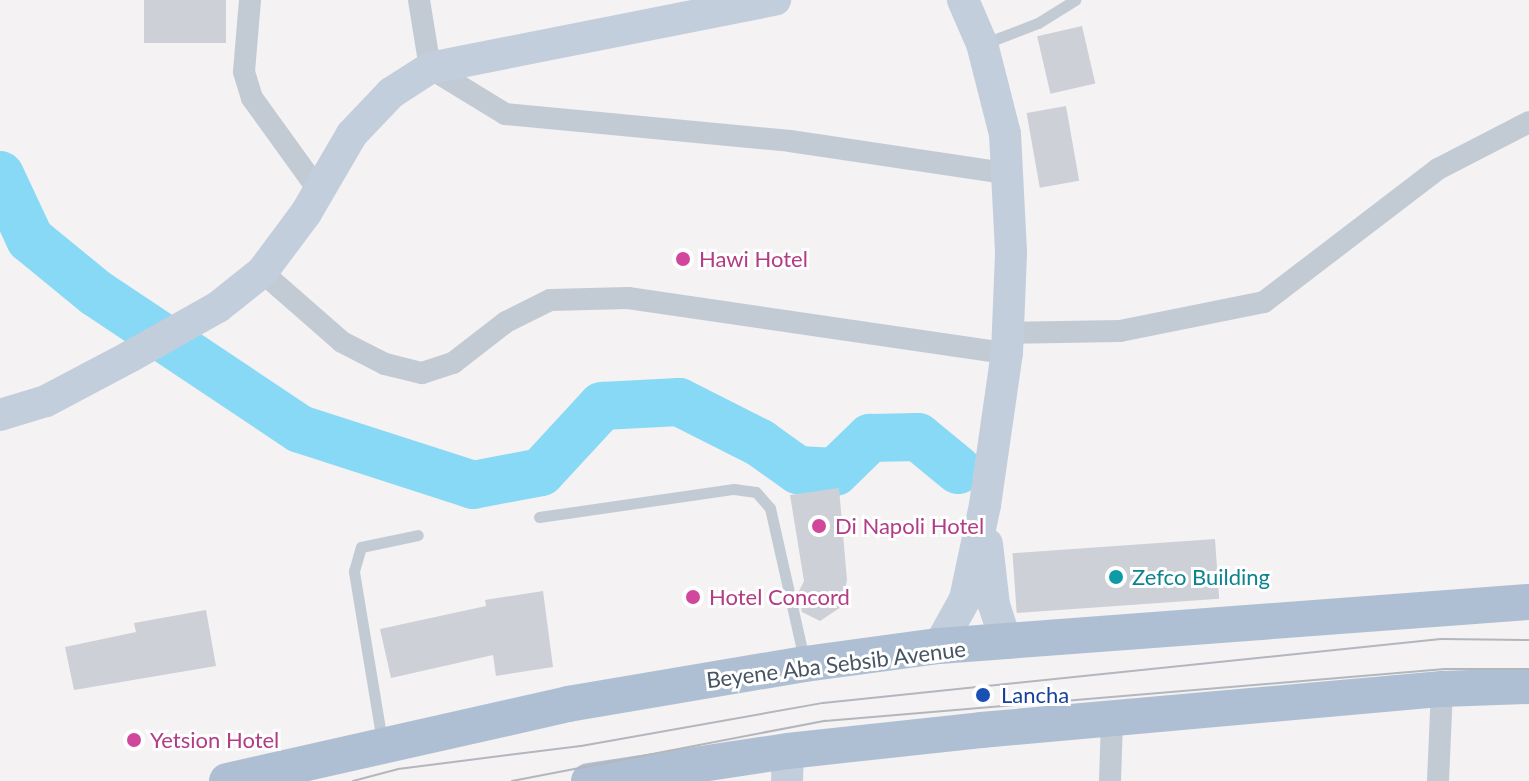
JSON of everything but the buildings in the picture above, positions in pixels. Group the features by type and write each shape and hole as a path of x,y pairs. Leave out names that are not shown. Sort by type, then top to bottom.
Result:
{"main road":[{"name":"Beyene Aba Sebsib Avenue","path":"227,781 382,749 568,704 805,664 939,646 1529,602"},
{"path":"589,781 788,766 1112,720 1442,689 1529,686"}],"street":[{"path":"250,0 244,72 252,98 319,191"},
{"path":"419,0 430,68 505,114 790,141 1011,174"},
{"path":"0,415 46,401 131,356 218,307 262,272 319,191 352,134 391,93 430,68 775,0"},
{"path":"939,646 965,599 985,505 1007,343 1011,174 982,44 963,0"},
{"path":"262,272 342,342 385,364 422,373 453,363 506,322 550,300 628,298 1007,343 1120,331 1230,313 1264,302 1438,169 1529,122"},
{"path":"985,505 988,572 1006,643"},
{"path":"1438,781 1442,689"},
{"path":"1110,781 1112,720"}],"lane":[{"path":"982,44 1038,23 1075,0"},
{"path":"539,517 734,489 756,492 770,508 805,664"},
{"path":"382,749 377,691 354,571 361,547 418,535"}],"waterway":[{"path":"0,175 30,239 96,293 300,429 473,485 541,472 602,406 679,402 760,443 798,470 835,472 870,438 918,437 958,470"}],"tram line":[{"path":"353,781 398,769 581,746 823,703 1441,639 1529,640"},
{"path":"512,781 825,721 1445,669 1529,669"}],"place":[{"name":"Hawi Hotel","path":"683,259"},
{"name":"Di Napoli Hotel","path":"819,526"},
{"name":"Zefco Building","path":"1116,577"},
{"name":"Hotel Concord","path":"693,597"},
{"name":"Lancha","path":"983,695"},
{"name":"Yetsion Hotel","path":"134,740"}]}
